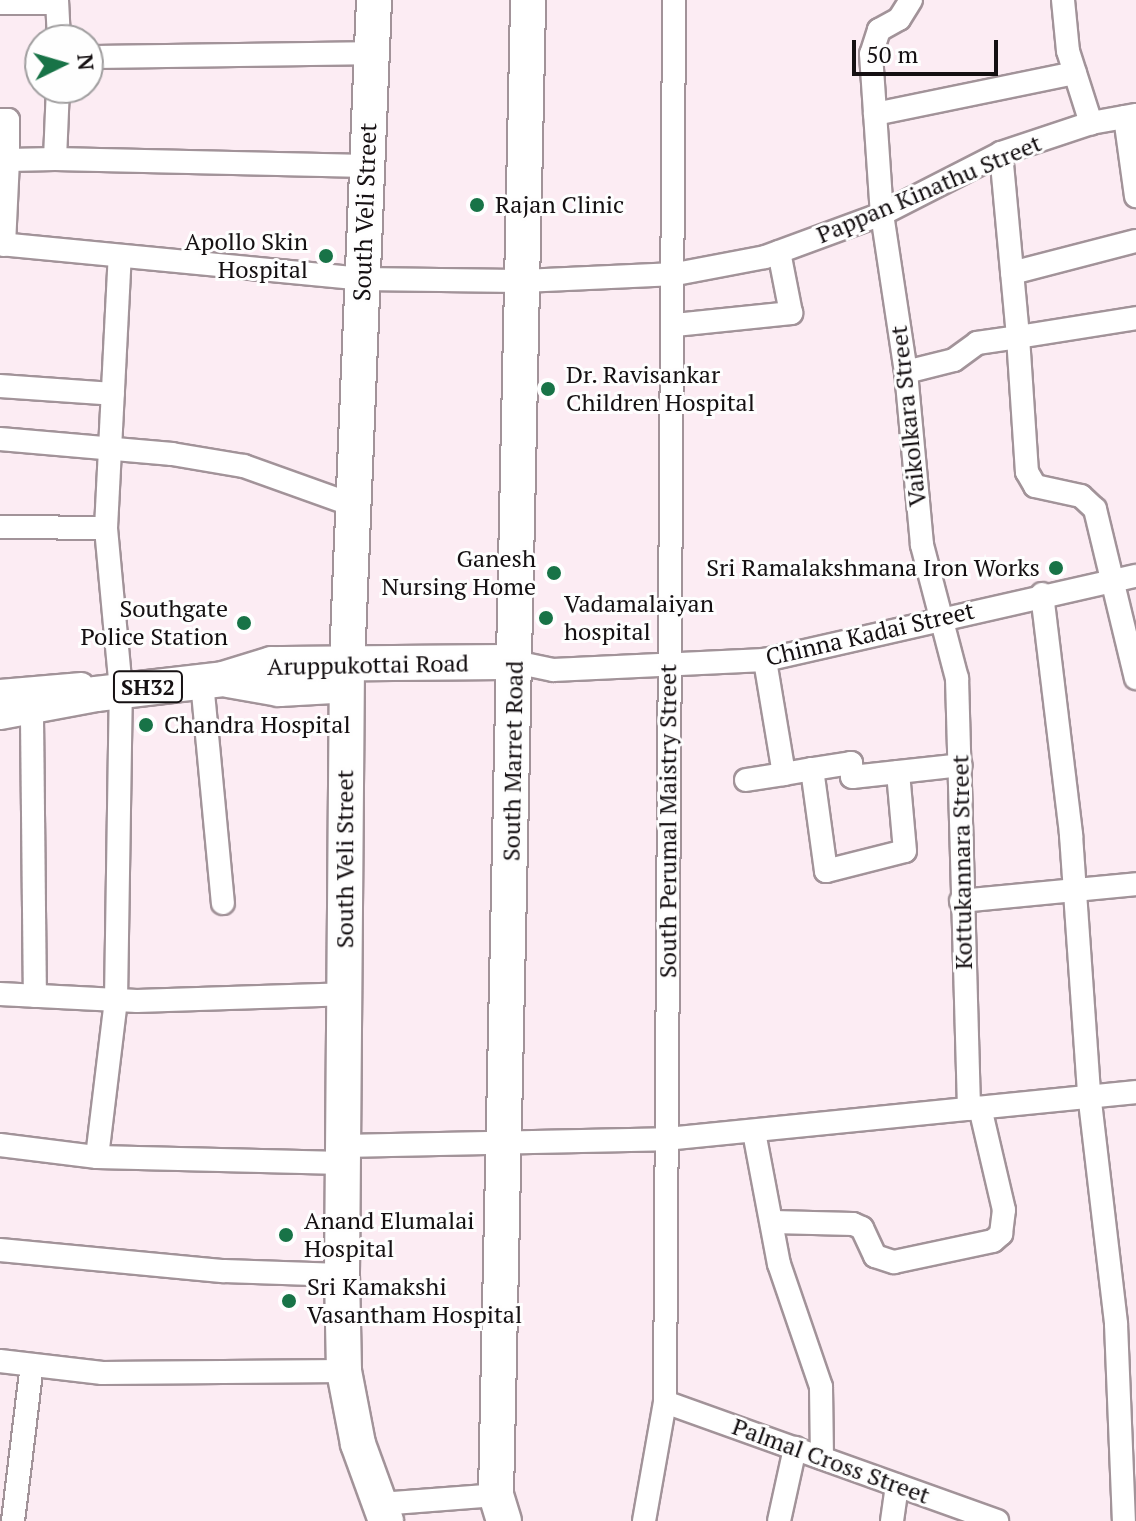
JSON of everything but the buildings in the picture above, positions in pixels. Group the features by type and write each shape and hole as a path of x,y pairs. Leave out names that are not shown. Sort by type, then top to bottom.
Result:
{"main road":[{"name":"South Veli Street","path":"374,0 347,674 342,1275 344,1371 358,1444 383,1513"},
{"name":"South Marret Road","path":"500,1508 528,0"},
{"name":"Aruppukottai Road","path":"16,715 97,694 213,680 279,689 347,674 515,673"}],"street":[{"name":"South Perumal Maistry Street","path":"644,1521 665,1402 669,663 676,274 674,0"},
{"name":"Vaikolkara Street","path":"911,0 907,12 874,39 875,114 882,214 906,372 922,545 944,617"},
{"path":"1063,0 1075,73 1091,123"},
{"path":"0,3 57,2 58,24"},
{"path":"104,57 371,53"},
{"path":"875,114 1075,73"},
{"path":"55,159 57,104"},
{"path":"1131,116 1136,196"},
{"name":"Pappan Kinathu Street","path":"2,245 362,279 523,281 676,274 779,252 882,214 1001,153 1091,123 1131,116"},
{"path":"0,120 8,120 2,245"},
{"path":"1001,153 1027,472 1035,486 1081,496 1095,509 1136,678"},
{"path":"8,160 367,166"},
{"path":"1012,273 1136,241"},
{"path":"675,325 791,313 779,252"},
{"path":"97,1157 116,1000 97,694 120,256"},
{"path":"906,372 954,360 977,343 1136,318"},
{"path":"0,386 113,394"},
{"path":"0,439 110,448 244,466 353,505"},
{"path":"0,527 106,528"},
{"name":"Chinna Kadai Street","path":"515,673 765,660 1042,594 1136,576"},
{"path":"1042,594 1075,888 1089,1093 1116,1324 1124,1521"},
{"name":"Kottukannara Street","path":"773,1222 853,1224 862,1228 875,1256 894,1262 993,1241 1001,1234 1004,1210 974,1108 961,901 961,765 957,678 944,617"},
{"path":"765,660 784,774"},
{"path":"213,680 223,903"},
{"path":"0,691 78,683 97,694"},
{"path":"0,725 16,715 35,996"},
{"path":"746,780 851,763 852,777 961,765"},
{"path":"812,769 826,871 905,851 898,772"},
{"path":"961,901 1136,884"},
{"path":"0,994 116,1000 344,994"},
{"path":"0,1145 97,1157 343,1155 666,1139 754,1132 1089,1093 1136,1092"},
{"path":"754,1132 788,1292 821,1387 822,1458"},
{"path":"0,1250 224,1271 342,1275"},
{"path":"0,1361 102,1373 344,1371"},
{"path":"13,1521 32,1365"},
{"name":"Palmal Cross Street","path":"665,1402 997,1521"},
{"path":"779,1521 795,1448"},
{"path":"892,1521 897,1485"},
{"path":"383,1513 500,1508"}],"place":[{"name":"Rajan Clinic","path":"477,205"},
{"name":"Apollo Skin Hospital","path":"326,256"},
{"name":"Dr. Ravisankar Children Hospital","path":"548,389"},
{"name":"Sri Ramalakshmana Iron Works","path":"1056,568"},
{"name":"Ganesh Nursing Home","path":"554,573"},
{"name":"Vadamalaiyan hospital","path":"546,618"},
{"name":"Southgate Police Station","path":"244,623"},
{"name":"Chandra Hospital","path":"146,725"},
{"name":"Anand Elumalai Hospital","path":"286,1235"},
{"name":"Sri Kamakshi Vasantham Hospital","path":"289,1301"}]}
